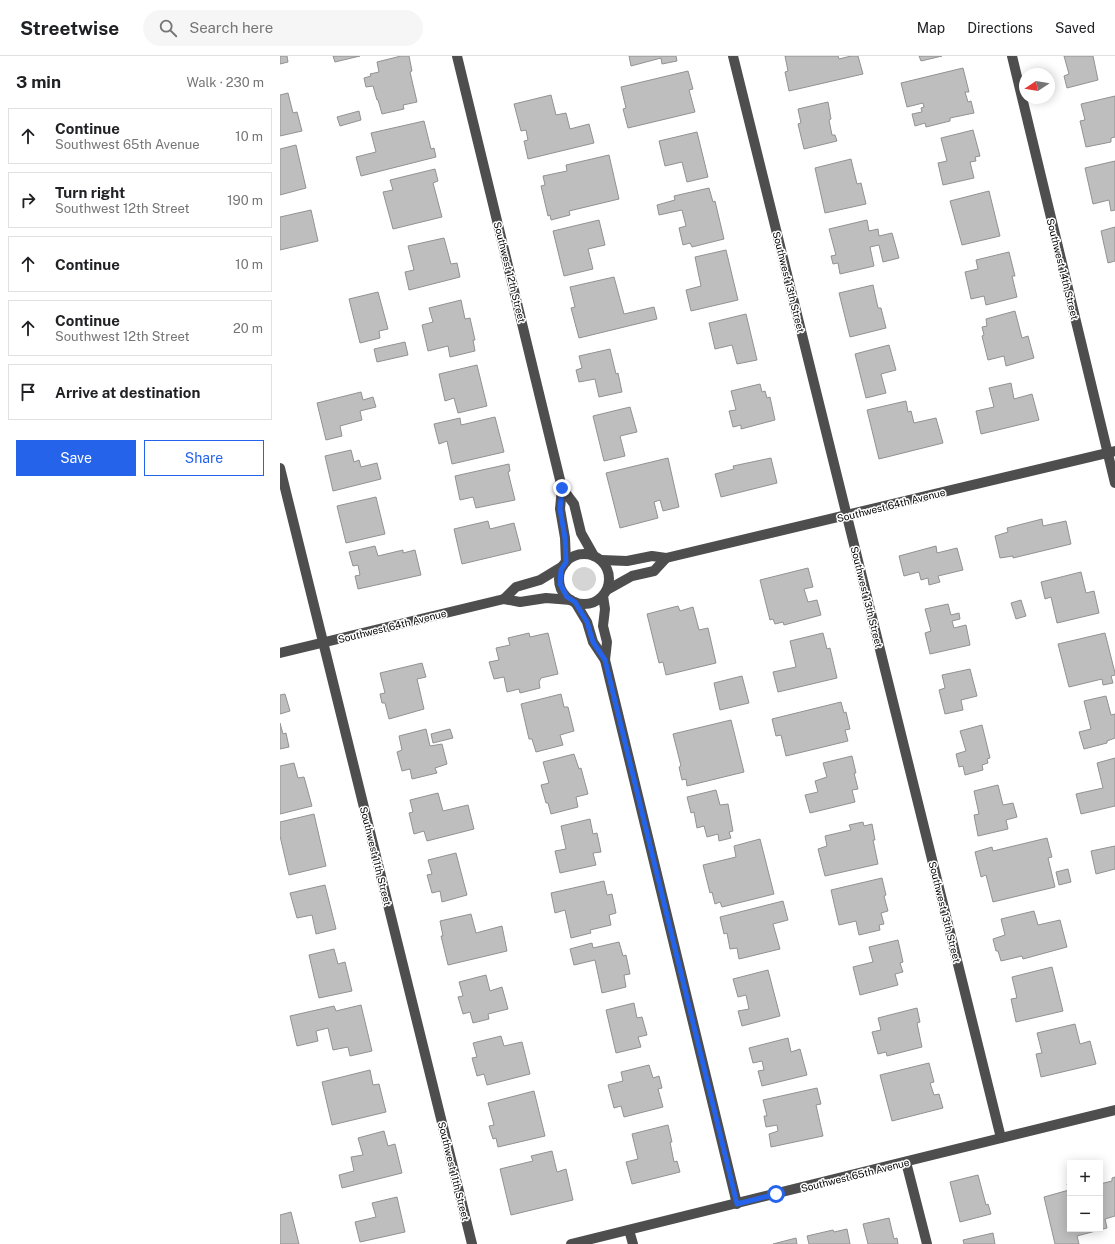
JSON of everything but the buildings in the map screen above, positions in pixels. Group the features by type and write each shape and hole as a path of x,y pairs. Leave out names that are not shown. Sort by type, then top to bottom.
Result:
{"street":[{"name":"Southwest 12th Street","path":"457,56 562,488 560,509 565,538 564,564"},
{"name":"Southwest 13th Street","path":"733,56 1001,1138"},
{"name":"Southwest 14th Street","path":"1012,56 1111,452 1115,483"},
{"name":"Southwest 64th Avenue","path":"598,558 627,561 652,556 666,558 1111,452"},
{"name":"Southwest 11th Street","path":"280,468 472,1244"},
{"name":"Southwest 12th Street","path":"562,488 574,504 581,533 598,558"},
{"path":"605,660 593,642 587,622 573,601 564,593 560,584 560,575 564,564 573,556 578,554 586,554 598,558 606,567 609,574 609,582 605,593 603,626 607,642 605,660 737,1204"},
{"path":"573,601 585,604 597,601 605,593 632,576 654,571 666,558"},
{"name":"Southwest 64th Avenue","path":"504,599 516,587 540,580 564,564"},
{"name":"Southwest 64th Avenue","path":"280,653 504,599 520,602 546,598 573,601"},
{"name":"Southwest 65th Avenue","path":"571,1244 1115,1110"},
{"path":"906,1162 927,1244"},
{"path":"629,1230 633,1244"}],"shaded area":[{"path":"584,567 592,571 596,579 592,587 584,591 576,587 572,579 576,571"}],"route":[{"path":"562,488 560,509 564,527 566,562 561,570 560,584 564,593 575,602 587,622 593,642 605,660 737,1204 776,1194"}]}
